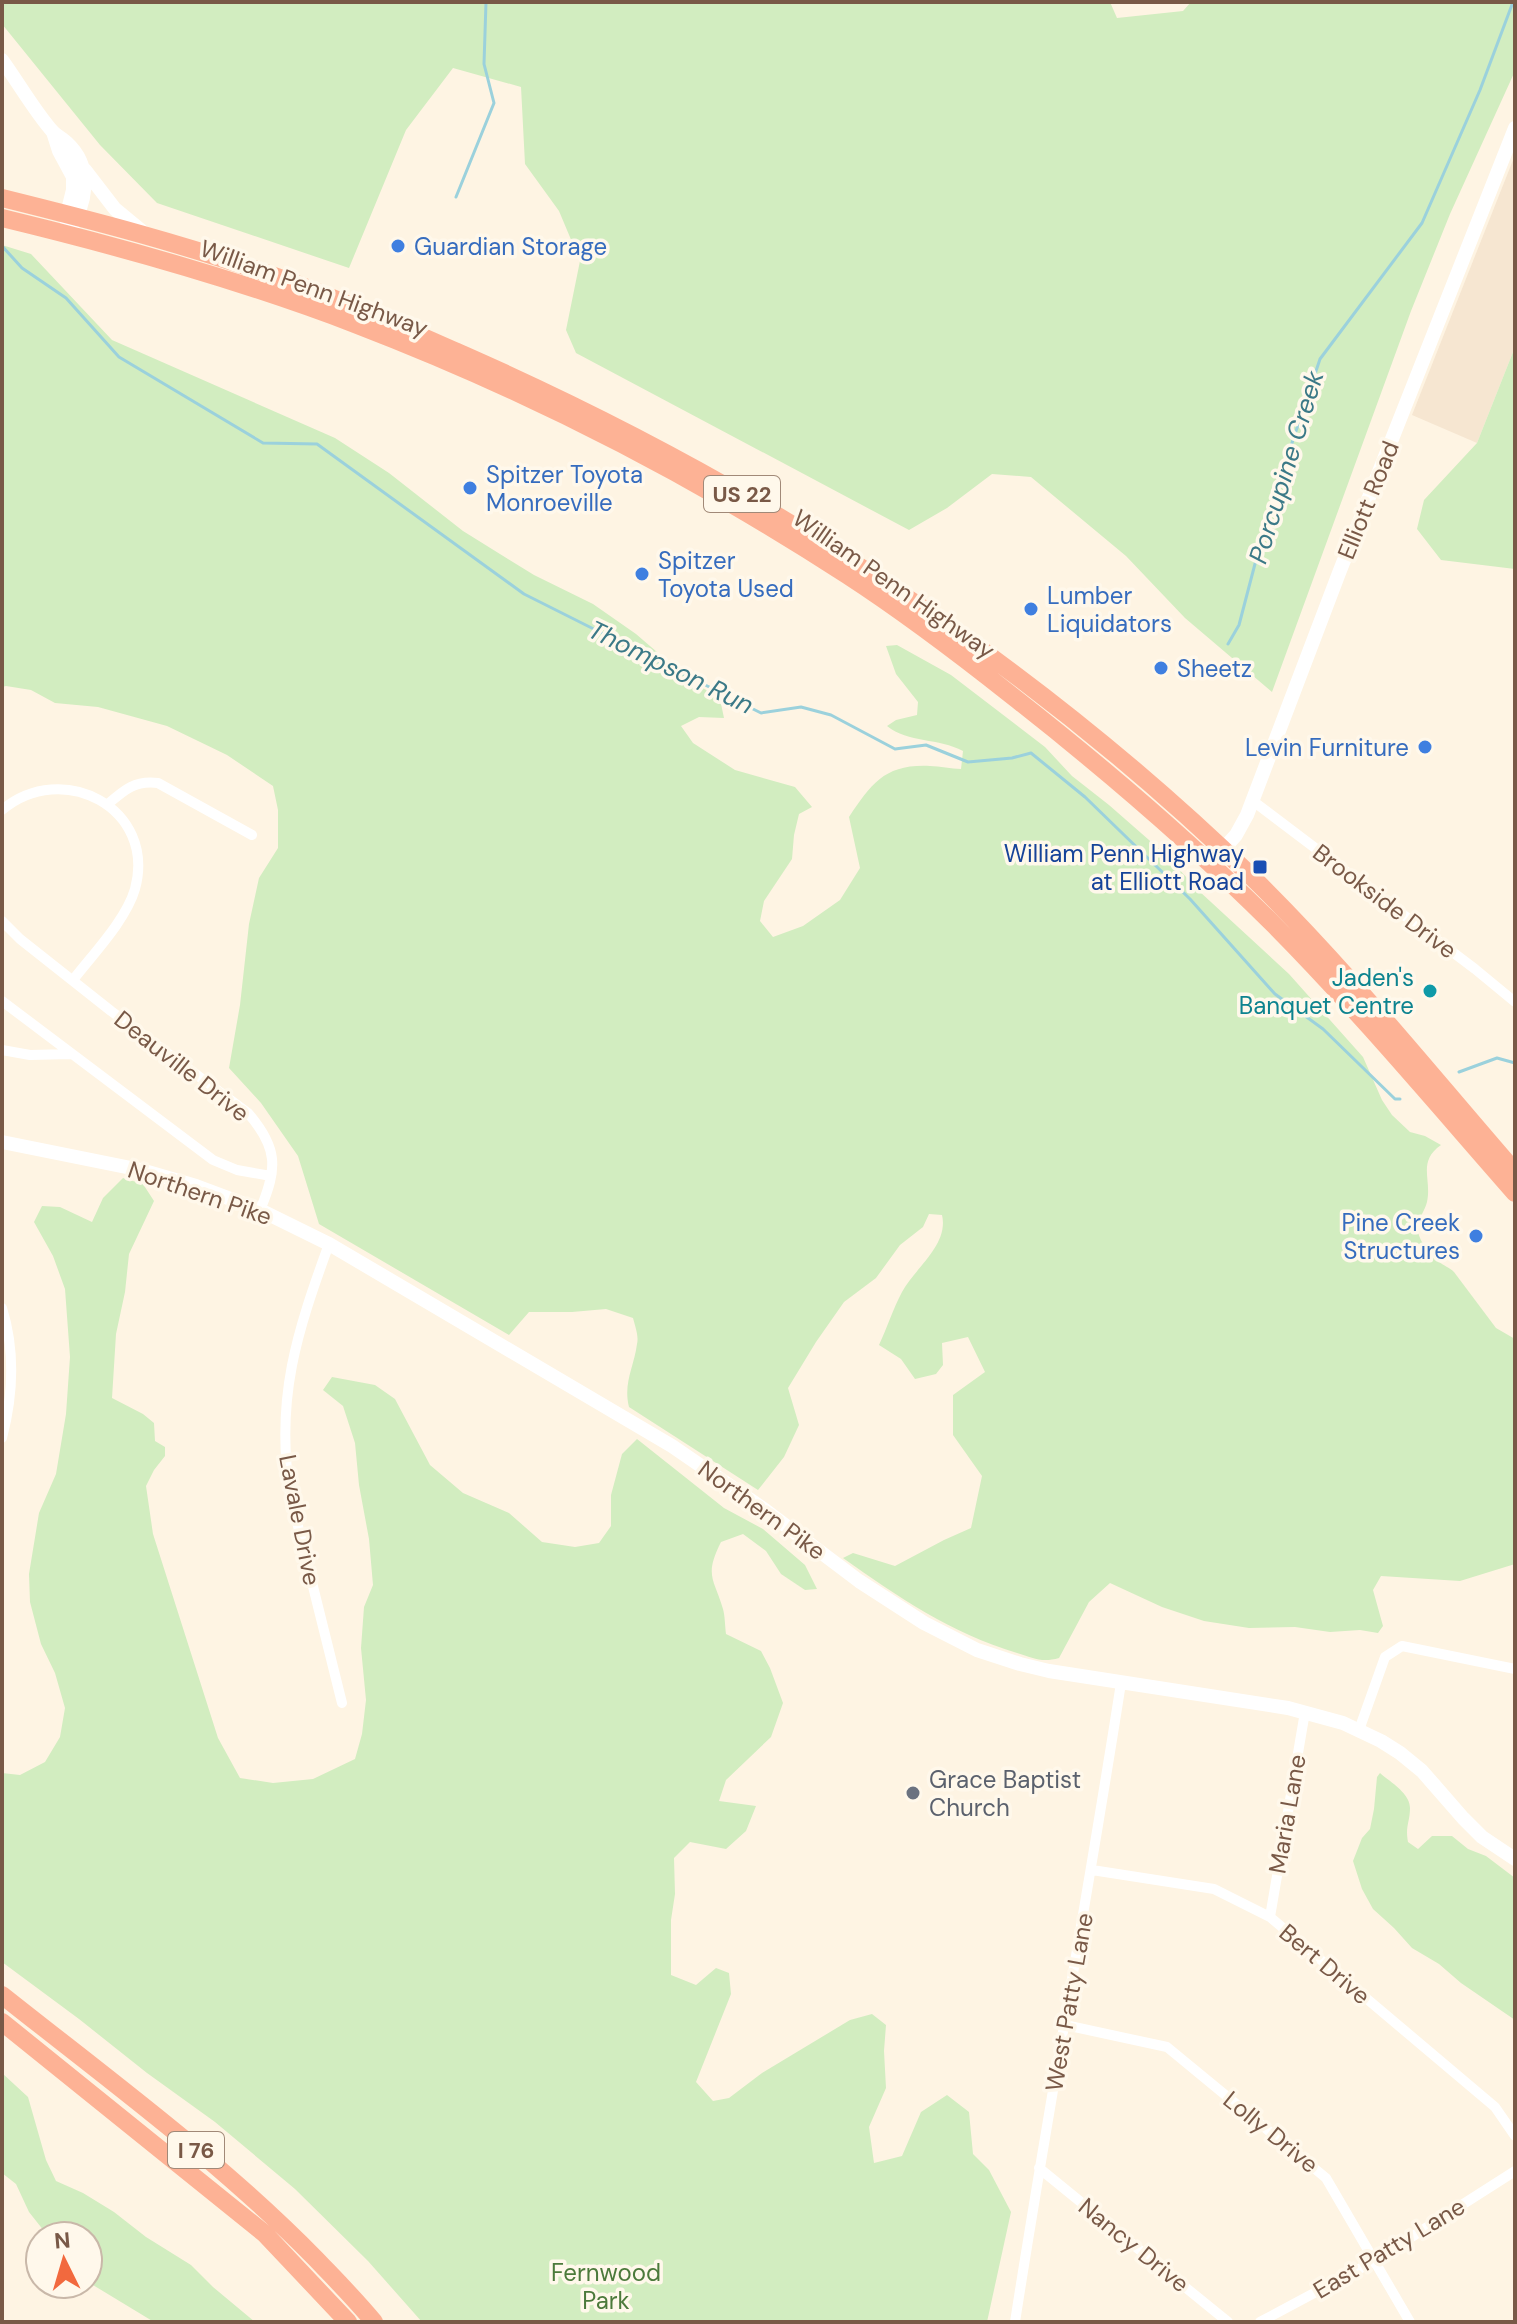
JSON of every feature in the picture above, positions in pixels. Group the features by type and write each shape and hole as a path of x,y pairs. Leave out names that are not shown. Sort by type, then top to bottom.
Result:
{"highway":[{"name":"William Penn Highway","path":"2,198 148,236 278,277 356,308 584,410 751,499 858,565 1018,678 1113,752 1222,850 1329,956 1515,1172"},
{"name":"William Penn Highway","path":"2,218 191,269 358,326 523,397 689,480 824,560 936,637 1101,767 1209,864 1316,969 1515,1193"},
{"name":"I 76","path":"2,1995 209,2159 273,2215 374,2322"},
{"name":"I 76","path":"2,2022 265,2234 348,2322"}],"main road":[{"path":"2,60 53,132 73,177 72,216 68,234"},
{"name":"Elliott Road","path":"1209,864 1240,830 1253,801 1339,573 1515,128"},
{"path":"53,132 69,144 104,198 148,236"},
{"path":"72,216 86,184 82,167"},
{"name":"Northern Pike","path":"2,1142 141,1170 196,1186 260,1210 329,1244 672,1446 765,1510 859,1581 924,1623 977,1650 1049,1671 1305,1712 1359,1730 1400,1753 1422,1771 1482,1837 1515,1859"}],"street":[{"path":"108,804 132,785 158,783 252,835"},
{"path":"2,810 22,796 48,789 86,792 108,804 129,828 138,859 135,888 121,916 73,980"},
{"name":"Brookside Drive","path":"1253,801 1515,1002"},
{"name":"Deauville Drive","path":"2,921 109,1010 248,1113 262,1129 273,1159 260,1210"},
{"path":"2,1001 213,1160 237,1170 271,1176"},
{"path":"2,1050 30,1055 71,1054"},
{"name":"Lavale Drive","path":"329,1244 305,1309 289,1371 286,1469 342,1703"},
{"path":"2,1308 9,1337 11,1371 9,1407 2,1438"},
{"path":"1359,1730 1385,1657 1402,1646 1515,1669"},
{"name":"West Patty Lane","path":"1015,2322 1121,1683"},
{"name":"Maria Lane","path":"1270,1917 1305,1712"},
{"name":"Bert Drive","path":"1092,1870 1214,1889 1270,1917 1495,2107 1515,2136"},
{"name":"Lolly Drive","path":"1065,2025 1167,2047 1326,2178 1410,2322"},
{"name":"Nancy Drive","path":"1039,2168 1228,2322"},
{"name":"East Patty Lane","path":"1260,2322 1374,2261 1515,2171"}],"shaded area":[{"path":"1515,155 1515,347 1477,443 1412,415"}],"green space":[{"path":"2,2 1110,2 1117,18 1183,11 1191,2 1515,2 1515,71 1450,214 1411,311 1272,692 1185,618 1126,556 1031,477 992,474 947,508 909,530 576,353 566,330 580,261 559,211 525,164 521,87 453,68 406,130 349,268 157,203 100,145 2,24"},
{"path":"2,245 31,254 112,340 335,438 389,473 463,531 534,575 593,604 636,634 686,677 720,699 724,718 699,717 681,726 693,743 735,770 795,787 812,807 799,814 792,859 764,901 760,921 773,937 803,926 840,900 860,868 849,817 873,785 902,768 930,766 961,769 963,751 904,735 887,726 896,720 917,715 918,702 896,674 886,646 897,645 951,675 1045,747 1072,776 1165,854 1199,891 1289,974 1363,1057 1392,1115 1410,1132 1441,1145 1427,1164 1428,1194 1418,1224 1419,1235 1432,1256 1454,1272 1496,1328 1515,1339 1515,1564 1460,1581 1381,1576 1373,1590 1383,1626 1378,1633 1360,1630 1330,1632 1295,1627 1249,1628 1204,1621 1162,1607 1110,1583 1089,1602 1059,1658 1033,1658 993,1645 947,1624 843,1558 853,1553 895,1566 971,1528 982,1476 953,1435 953,1395 985,1372 968,1337 942,1343 943,1365 936,1374 915,1379 901,1359 879,1345 902,1292 930,1256 941,1236 942,1215 929,1214 923,1227 900,1245 876,1278 844,1302 816,1342 788,1388 799,1425 784,1457 758,1490 629,1407 628,1383 637,1341 633,1318 606,1309 529,1312 509,1335 319,1224 298,1156 261,1103 229,1068 249,924 259,878 278,848 278,810 273,786 227,755 167,726 98,707 55,703 31,690 2,687"},
{"path":"1515,347 1515,569 1441,560 1417,529 1424,500 1477,443"},
{"name":"Fernwood Park","path":"123,1178 143,1184 154,1201 129,1254 116,1334 112,1398 154,1423 155,1441 165,1447 165,1456 146,1486 153,1534 218,1738 240,1778 273,1783 313,1779 355,1759 362,1734 366,1700 361,1648 364,1607 373,1585 355,1443 343,1406 323,1390 332,1377 375,1385 395,1399 430,1465 463,1493 509,1513 542,1542 575,1547 599,1543 611,1526 611,1495 622,1454 637,1439 724,1508 763,1529 805,1565 817,1589 805,1590 781,1574 766,1551 743,1534 721,1542 713,1562 712,1577 724,1612 726,1634 761,1651 783,1703 771,1737 726,1780 719,1801 756,1806 746,1831 726,1849 690,1842 674,1858 671,1975 696,1985 716,1968 729,1973 731,1994 696,2082 713,2101 729,2098 762,2073 850,2020 872,2014 886,2025 886,2088 869,2127 874,2163 902,2156 921,2112 947,2095 969,2112 973,2154 989,2170 1011,2212 987,2322 422,2322 368,2261 295,2189 215,2122 2,1962 2,1773 20,1775 45,1762 60,1737 65,1708 55,1673 41,1644 30,1602 29,1574 39,1513 56,1474 66,1414 70,1357 65,1289 53,1256 34,1222 42,1206 60,1207 92,1222 103,1198"},
{"path":"1380,1773 1403,1793 1409,1803 1408,1842 1418,1849 1432,1836 1452,1836 1515,1878 1515,2020 1412,1948 1373,1909 1362,1889 1353,1861 1362,1838 1370,1829"},
{"path":"2,2073 28,2097 46,2160 56,2181 114,2212 146,2237 191,2265 255,2322 154,2322 104,2292 104,2220 35,2220 16,2184 2,2173"}],"waterway":[{"path":"456,197 494,103 484,64 486,2"},
{"name":"Porcupine Creek","path":"1228,644 1239,625 1267,518 1320,359 1422,223 1480,90 1513,2"},
{"name":"Thompson Run","path":"2,246 22,268 66,298 119,357 263,443 317,444 524,594 761,713 801,707 831,715 895,749 926,745 968,762 1031,753 1085,797 1190,899 1275,994 1323,1029 1395,1099 1400,1099"},
{"name":"Thompson Run","path":"1459,1072 1497,1058 1515,1063"}],"place":[{"name":"Guardian Storage","path":"398,246"},
{"name":"Spitzer Toyota Monroeville","path":"470,488"},
{"name":"Spitzer Toyota Used","path":"642,574"},
{"name":"Lumber Liquidators","path":"1031,609"},
{"name":"Sheetz","path":"1161,668"},
{"name":"Levin Furniture","path":"1425,747"},
{"name":"William Penn Highway at Elliott Road","path":"1260,867"},
{"name":"Jaden's Banquet Centre","path":"1430,991"},
{"name":"Pine Creek Structures","path":"1476,1236"},
{"name":"Grace Baptist Church","path":"913,1793"}]}
